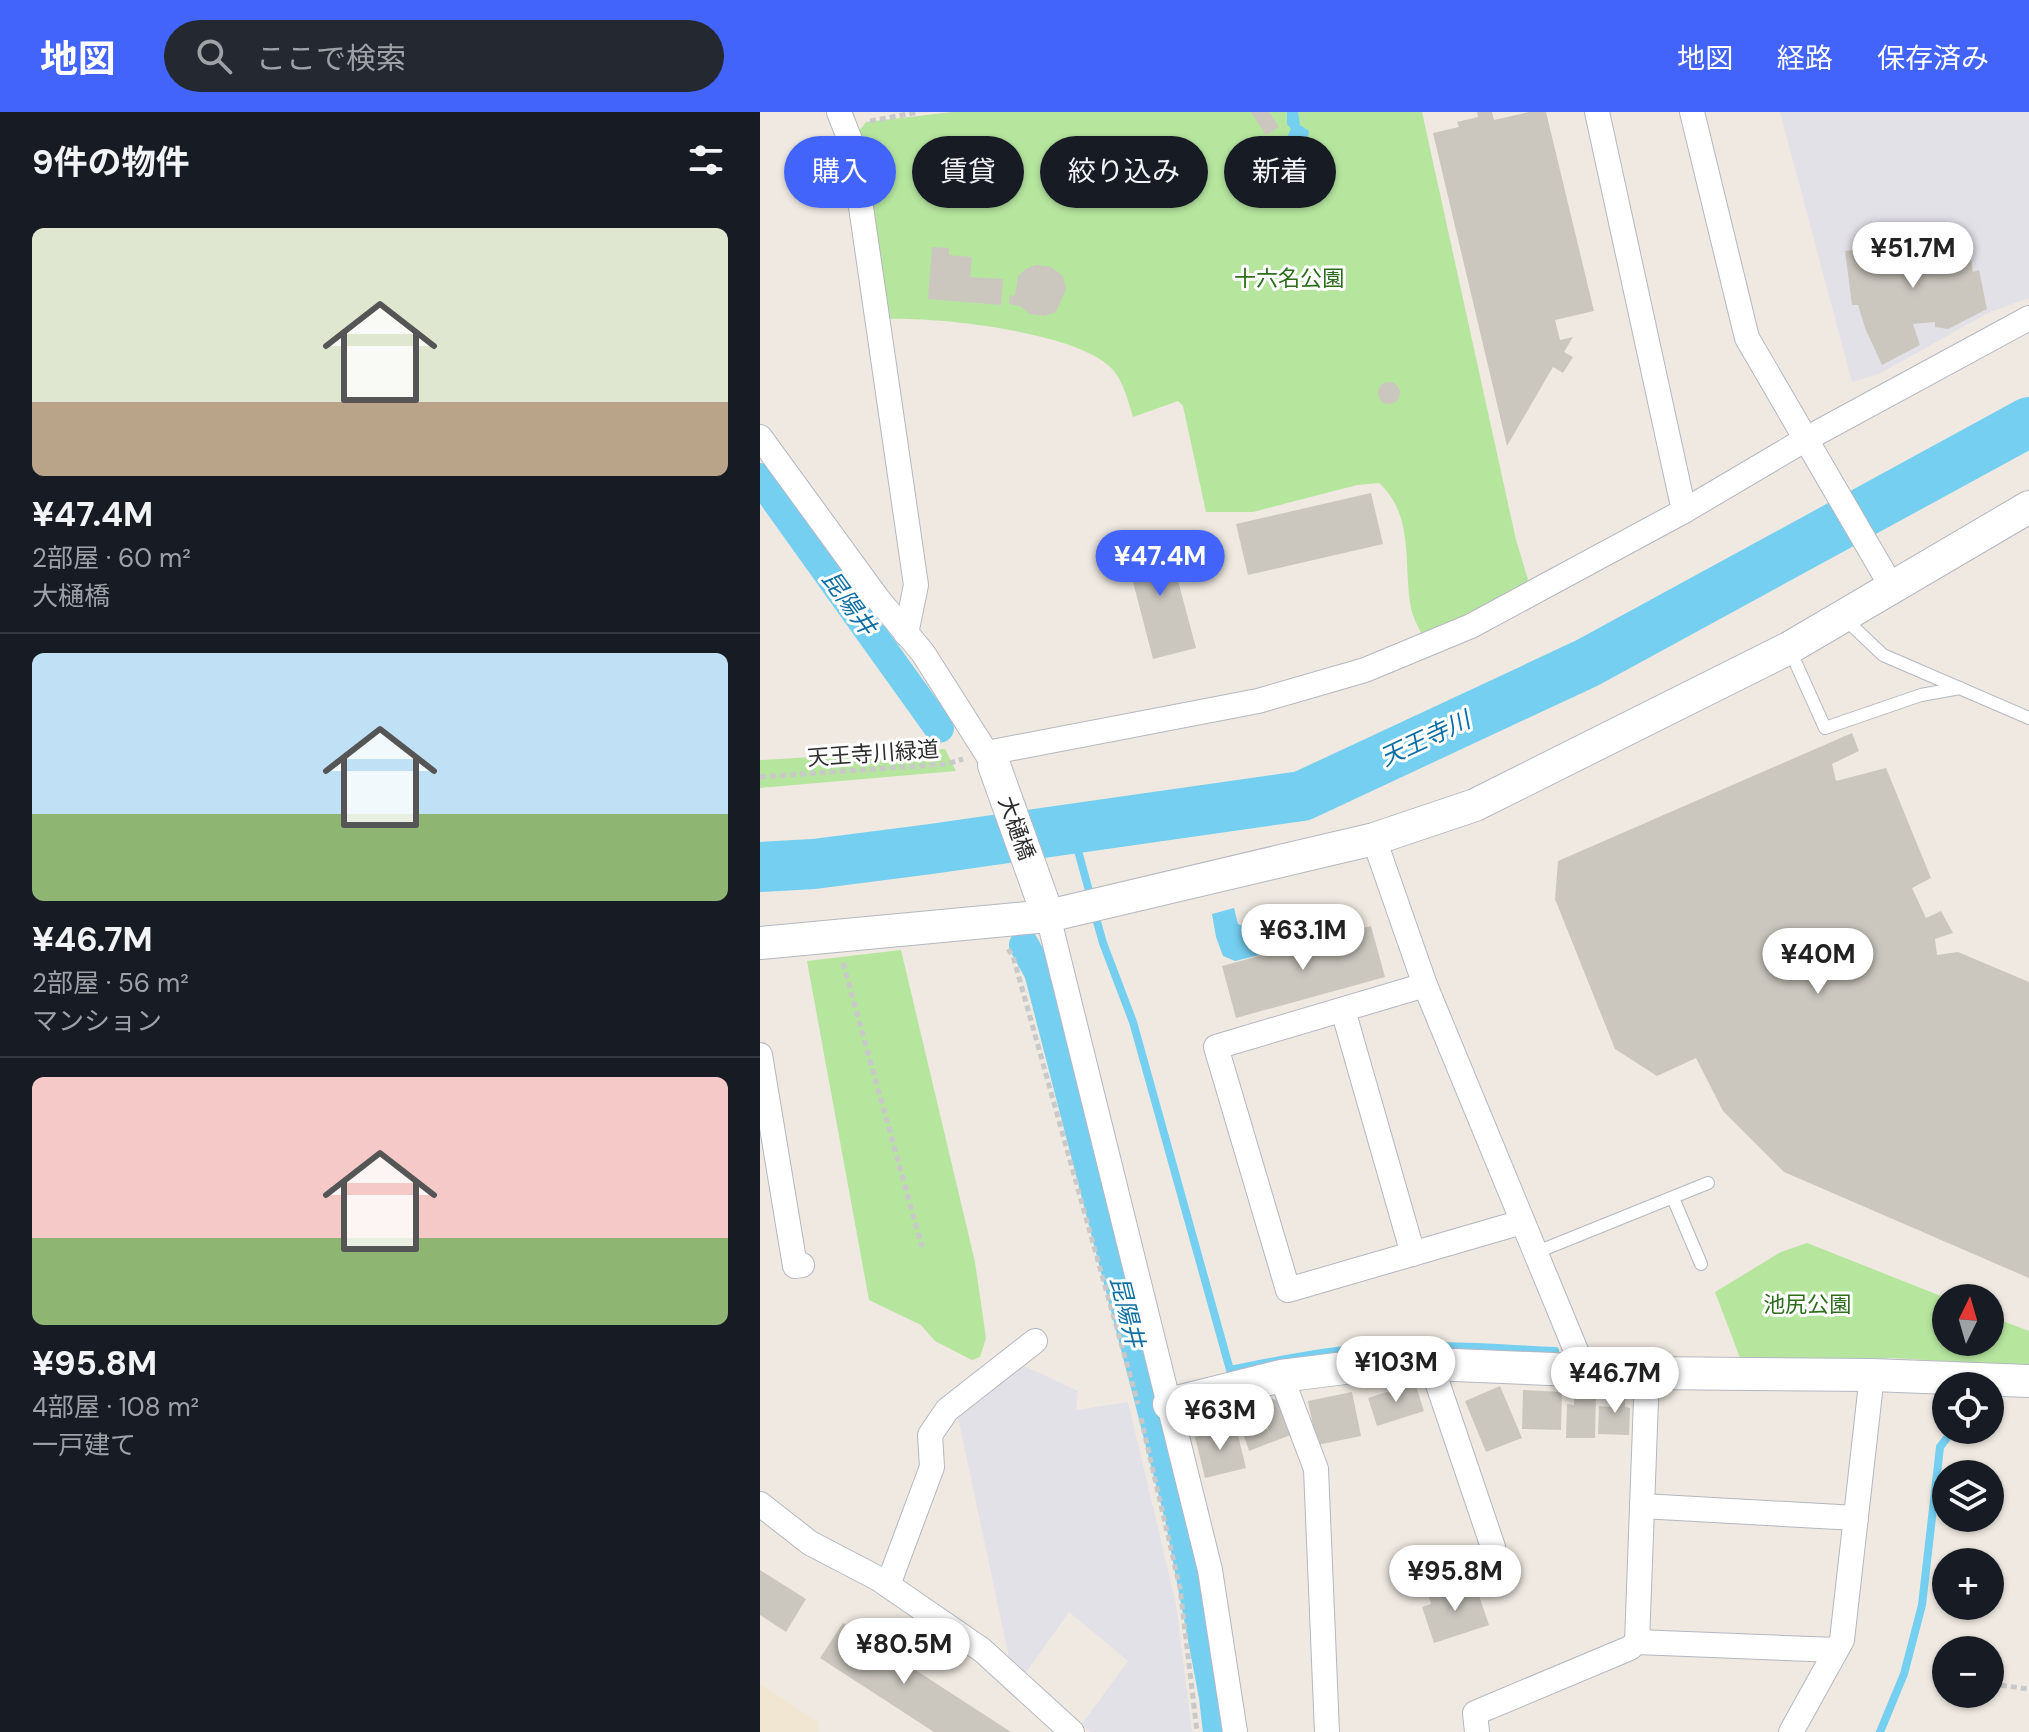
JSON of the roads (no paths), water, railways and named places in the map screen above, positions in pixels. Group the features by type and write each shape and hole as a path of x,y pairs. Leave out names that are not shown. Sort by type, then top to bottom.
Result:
{"street":[{"path":"1597,112 1684,511"},
{"path":"1692,112 1747,338 1888,580"},
{"path":"842,120 852,145 916,585 906,634"},
{"path":"760,437 923,653 991,759 1258,701 1365,670 1471,626 1809,444 2029,318"},
{"path":"760,943 989,922 1043,904 1374,839 1475,805 1789,648 1843,618 1888,580 2029,507"},
{"name":"大樋橋","path":"991,759 1043,904"},
{"path":"1374,839 1425,985 1584,1370"},
{"path":"1043,904 1210,1570 1235,1732"},
{"path":"1425,985 1216,1047 1288,1290 1522,1222"},
{"path":"1343,1010 1413,1254"},
{"path":"760,1055 795,1266"},
{"path":"888,1585 932,1467 930,1435 947,1410 1035,1341"},
{"path":"1169,1404 1281,1376 1361,1366 1431,1364 1647,1373 1872,1375 2029,1381"},
{"path":"1431,1364 1493,1547"},
{"path":"1637,1642 1647,1373"},
{"path":"1791,1732 1842,1640 1872,1375"},
{"path":"1281,1376 1316,1469 1327,1732"},
{"path":"760,1504 810,1543 888,1585 982,1650 1072,1732"},
{"path":"1642,1506 1856,1518"},
{"path":"1477,1732 1475,1713 1630,1648 1637,1642 1836,1650"}],"lane":[{"path":"1843,618 1883,655 2029,718"},
{"path":"1789,648 1825,728 1921,695 1960,688"},
{"path":"1537,1252 1708,1183"},
{"path":"1673,1198 1701,1264"}],"water":[{"path":"1287,112 1298,112 1300,125 1309,131 1308,136 1288,136 1291,129 1287,124"},
{"path":"1234,908 1238,924 1256,931 1261,947 1257,949 1259,955 1235,961 1223,956 1212,914"}],"waterway":[{"name":"天王寺川","path":"760,867 814,864 931,849 1302,796 1587,663 2029,422"},
{"name":"昆陽井","path":"760,478 939,728"},
{"path":"1072,829 1091,898"},
{"path":"1094,911 1133,1022 1230,1370 1313,1354 1388,1347 1459,1346 1555,1351"},
{"name":"昆陽井","path":"1024,945 1039,972 1180,1518 1218,1732"},
{"path":"1880,1732 1904,1674 1922,1605 1942,1444"}],"park label":[{"name":"十六名公園","path":"1289,278"},
{"name":"池尻公園","path":"1807,1304"}]}
